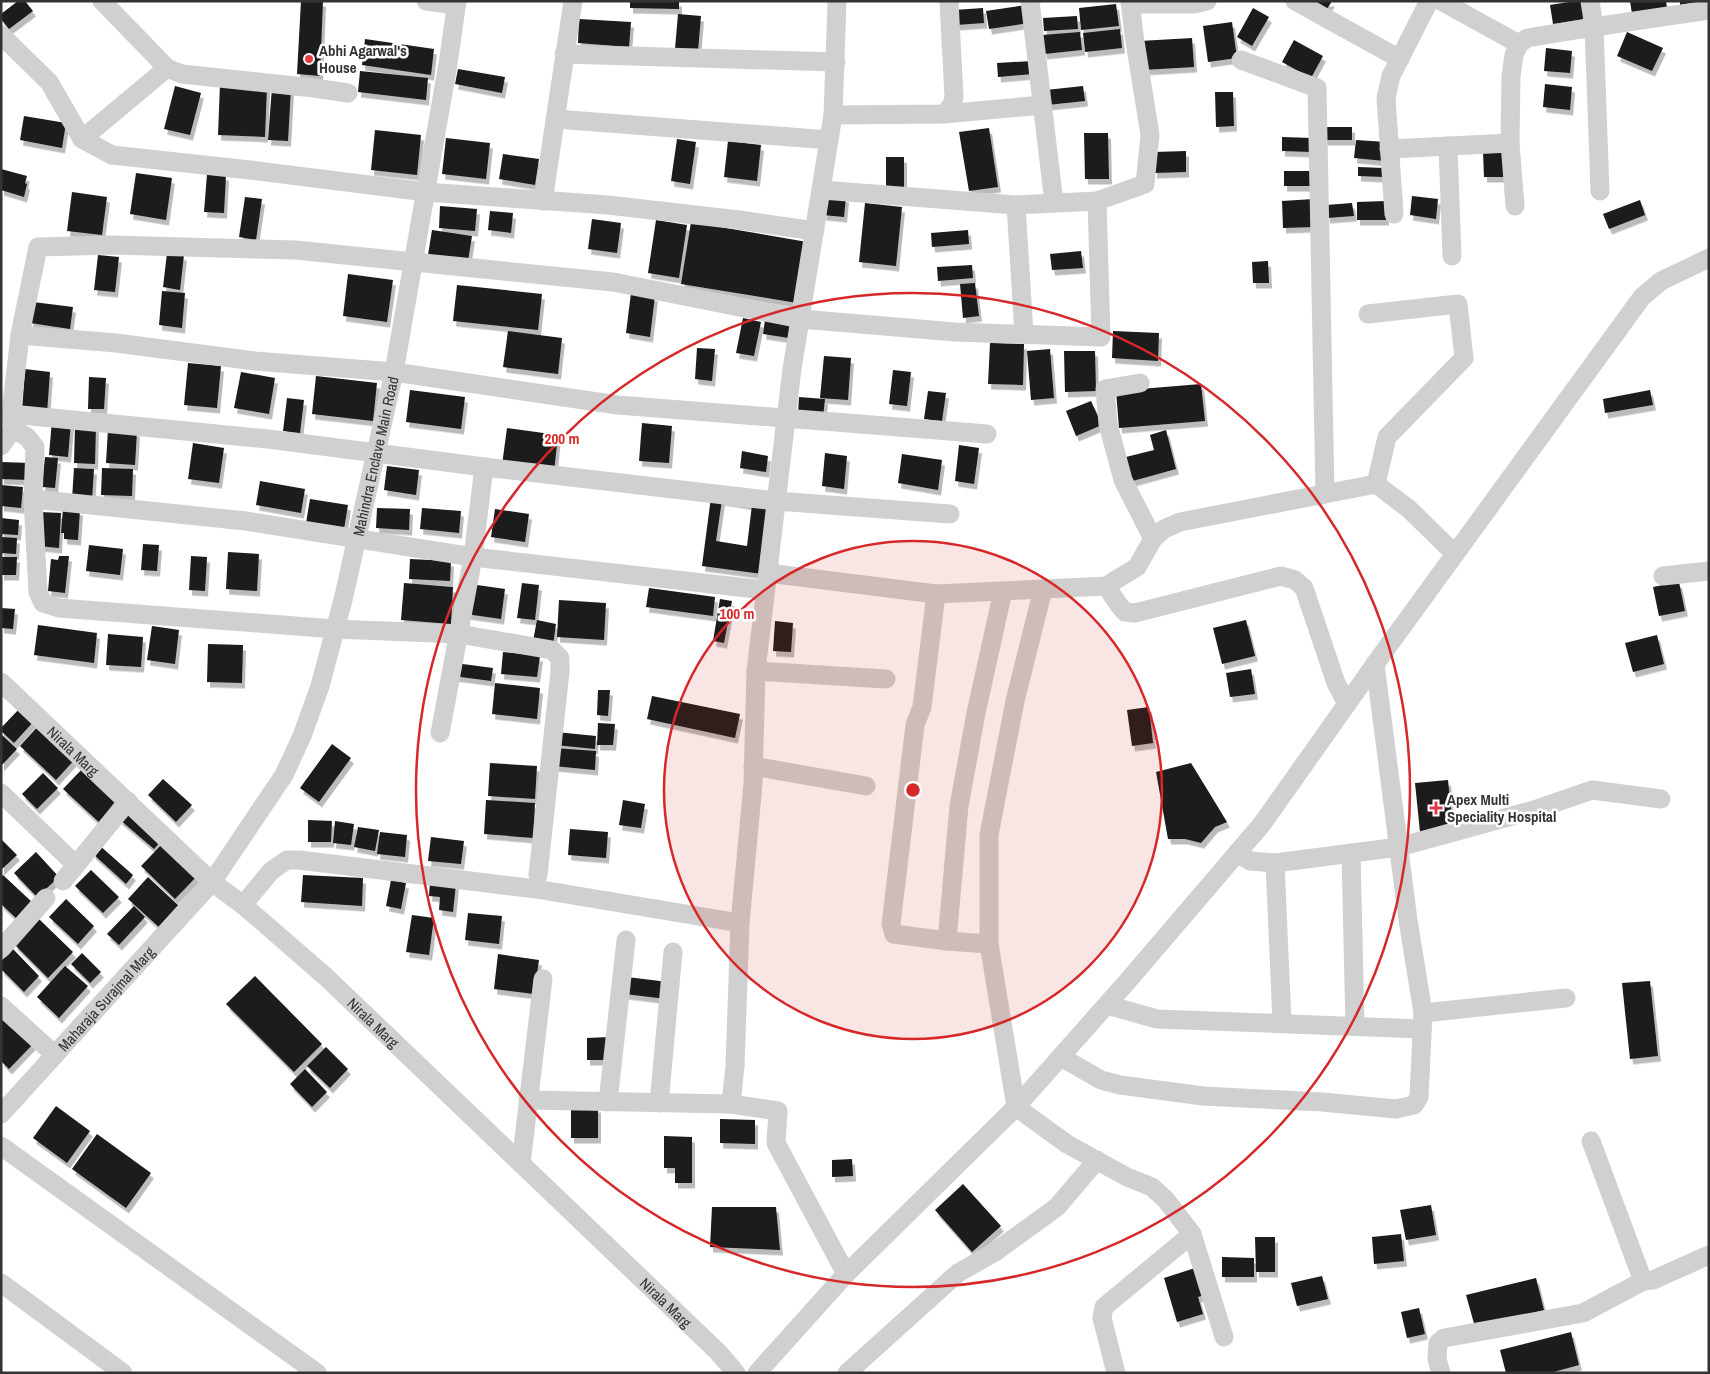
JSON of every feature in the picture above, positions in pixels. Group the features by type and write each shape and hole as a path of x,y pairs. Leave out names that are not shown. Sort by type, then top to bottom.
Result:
{"street":[{"path":"102,1 167,68 182,74 348,93"},
{"path":"426,1 456,3"},
{"path":"543,201 573,1"},
{"path":"731,1104 740,923 753,766 756,671 792,369 802,319 833,115 837,1"},
{"path":"944,114 952,105 954,97 949,1"},
{"path":"1030,1 1054,203"},
{"path":"822,190 1016,205 1097,201 1145,184 1150,135 1130,3 1194,4 1206,1"},
{"path":"1394,214 1386,98 1391,76 1429,1"},
{"path":"1442,1 1519,44"},
{"path":"1590,1 1594,27 1600,190"},
{"name":"Mahindra Enclave Main Road","path":"212,882 284,775 302,736 320,686 335,629 394,372 448,64 456,3"},
{"path":"1300,3 1400,59"},
{"path":"1515,206 1510,143 1510,76 1514,55 1519,44 1527,38 1594,27 1670,8 1709,10"},
{"path":"1,35 49,82 82,139 112,155 426,192 608,205 815,231"},
{"path":"564,54 836,62"},
{"path":"1241,60 1317,88 1326,494"},
{"path":"82,139 167,68"},
{"path":"833,115 944,114 1042,104"},
{"path":"556,119 829,140"},
{"path":"1390,149 1510,143"},
{"path":"1448,146 1452,256"},
{"path":"1,446 12,422 20,334 38,247 113,245 296,250 613,282 802,319 955,332 1101,337 1097,201"},
{"path":"1016,205 1024,334"},
{"path":"757,1373 846,1274 1016,1107 1107,1005 1262,824 1642,297 1661,281 1709,258"},
{"path":"1368,314 1458,304 1464,358 1387,437 1376,484"},
{"path":"20,334 116,343 255,361 394,372 618,405 987,434"},
{"path":"1140,383 1106,389 1108,424 1123,480 1153,539"},
{"path":"12,422 268,439 484,467 776,501 950,514"},
{"path":"12,422 36,447 33,499 38,592 43,603 59,608 335,629 459,634 552,650 560,658 538,875"},
{"path":"440,733 473,557 484,467"},
{"path":"33,499 246,521 473,557 766,582 936,594 1106,586 1137,566 1153,539 1164,528 1180,522 1376,484 1408,509 1455,554"},
{"path":"1663,576 1709,571"},
{"path":"1106,586 1125,612 1135,613 1281,576 1295,580 1304,588 1333,676 1347,704"},
{"path":"1043,589 1015,700 989,835 989,944 1016,1107 1067,1144 1127,1177 1152,1187 1166,1200 1192,1234 1224,1337"},
{"path":"947,941 959,806 976,714 1003,591"},
{"path":"936,594 922,707 915,725 891,924 894,934 989,944"},
{"path":"1061,1057 1101,1080 1120,1085 1203,1096 1322,1102 1396,1109 1414,1105 1419,1097 1422,1021 1398,847 1376,664"},
{"path":"756,671 886,679"},
{"name":"Nirala Marg","path":"1,682 212,882 242,905 326,977 718,1352 736,1373"},
{"path":"753,766 866,786"},
{"path":"1237,853 1250,861 1275,863 1398,847 1534,810 1592,790 1661,799"},
{"path":"1,793 76,864"},
{"path":"63,882 128,801"},
{"path":"1351,853 1355,1026"},
{"path":"242,905 271,870 288,860 299,860 536,890 740,923"},
{"path":"1275,863 1282,1022"},
{"name":"Maharaja Surajmal Marg","path":"1,1114 212,882"},
{"path":"1,949 46,898"},
{"path":"608,1102 626,940"},
{"path":"659,1103 673,952"},
{"path":"521,1164 543,979"},
{"path":"1107,1005 1157,1019 1355,1026 1422,1021 1566,998"},
{"path":"1,1006 55,1055"},
{"path":"528,1100 731,1104 778,1111 776,1143 846,1274"},
{"path":"1591,1141 1643,1281"},
{"path":"1,1146 317,1373"},
{"path":"847,1373 958,1273 995,1252 1057,1207 1097,1160"},
{"path":"1116,1373 1102,1318 1104,1307 1192,1234"},
{"path":"1441,1373 1437,1359 1438,1343 1444,1338 1583,1313 1643,1281 1654,1280 1709,1255"},
{"path":"1,1283 123,1373"}],"building":[{"path":"18,1 25,1 33,11 9,29 1,19 1,14"},
{"path":"301,1 323,1 320,76 297,74"},
{"path":"630,1 679,1 679,9 630,8"},
{"path":"1315,1 1332,1 1327,9"},
{"path":"1581,1 1584,19 1553,24 1550,5"},
{"path":"1630,1 1666,1 1667,8 1632,14"},
{"path":"1680,1 1699,1 1699,2 1680,5"},
{"path":"1116,4 1119,26 1081,30 1079,8"},
{"path":"1026,5 1029,23 989,29 986,11"},
{"path":"983,8 984,23 956,25 954,10"},
{"path":"1253,8 1269,17 1252,46 1237,37"},
{"path":"678,14 701,16 698,51 675,49"},
{"path":"1077,16 1078,29 1044,31 1043,18"},
{"path":"579,19 631,22 629,47 578,43"},
{"path":"1232,22 1237,58 1208,62 1203,26"},
{"path":"1120,29 1122,48 1085,52 1083,33"},
{"path":"1080,32 1082,50 1044,54 1042,35"},
{"path":"1627,32 1663,48 1652,71 1617,56"},
{"path":"1192,38 1194,67 1142,70 1140,41"},
{"path":"365,39 434,49 431,75 362,65"},
{"path":"1294,40 1323,56 1311,78 1282,62"},
{"path":"1546,48 1572,51 1570,73 1544,71"},
{"path":"1032,61 1033,74 998,77 997,63"},
{"path":"458,69 505,77 502,93 455,84"},
{"path":"360,71 428,78 426,100 358,92"},
{"path":"220,84 267,86 265,137 218,135"},
{"path":"1545,84 1572,87 1570,110 1543,107"},
{"path":"175,86 201,93 190,135 164,129"},
{"path":"1083,86 1085,101 1047,105 1046,90"},
{"path":"272,87 291,88 288,141 268,140"},
{"path":"1215,92 1233,92 1234,126 1216,127"},
{"path":"24,116 66,123 62,148 20,140"},
{"path":"1324,127 1352,127 1352,140 1324,140"},
{"path":"989,128 998,187 969,191 959,132"},
{"path":"375,130 421,135 417,175 371,170"},
{"path":"1084,133 1108,133 1109,179 1085,179"},
{"path":"1282,137 1312,138 1312,152 1282,151"},
{"path":"446,138 490,143 486,179 442,174"},
{"path":"677,139 696,142 690,184 671,181"},
{"path":"1356,140 1386,142 1385,161 1354,158"},
{"path":"728,141 761,145 757,181 724,177"},
{"path":"1186,151 1186,172 1154,173 1154,152"},
{"path":"1483,152 1503,152 1504,177 1484,177"},
{"path":"503,154 539,159 535,185 499,179"},
{"path":"886,157 904,157 904,190 886,190"},
{"path":"1358,167 1385,168 1384,177 1358,176"},
{"path":"1,169 27,176 24,197 1,190"},
{"path":"1284,171 1310,171 1310,186 1284,186"},
{"path":"136,173 172,178 166,220 130,214"},
{"path":"207,174 226,175 224,213 204,212"},
{"path":"72,192 107,197 102,235 67,231"},
{"path":"827,195 846,197 844,217 823,215"},
{"path":"1412,196 1438,199 1436,219 1410,215"},
{"path":"245,197 262,199 256,240 239,237"},
{"path":"1314,199 1315,227 1283,228 1282,201"},
{"path":"1640,200 1645,215 1609,229 1603,214"},
{"path":"1386,201 1386,220 1357,220 1357,202"},
{"path":"865,203 902,207 896,266 859,262"},
{"path":"1352,203 1354,216 1327,218 1326,205"},
{"path":"440,206 477,209 475,231 439,228"},
{"path":"490,211 513,213 511,233 488,230"},
{"path":"592,219 621,223 617,253 588,249"},
{"path":"656,220 687,225 679,278 648,273"},
{"path":"691,222 807,242 797,303 681,284"},
{"path":"432,230 472,236 468,261 428,255"},
{"path":"968,230 969,244 932,247 931,233"},
{"path":"1081,251 1083,268 1052,270 1050,254"},
{"path":"167,253 184,255 180,290 163,287"},
{"path":"98,255 119,257 115,292 94,290"},
{"path":"1268,261 1269,283 1253,283 1252,262"},
{"path":"972,265 973,278 938,281 937,267"},
{"path":"348,274 393,280 387,322 343,316"},
{"path":"975,283 979,316 963,318 960,284"},
{"path":"457,285 542,294 538,330 453,321"},
{"path":"162,291 185,293 182,328 159,325"},
{"path":"631,293 655,296 650,337 626,333"},
{"path":"33,302 73,307 70,329 30,323"},
{"path":"743,318 761,322 754,356 736,353"},
{"path":"765,320 790,322 789,338 763,334"},
{"path":"508,331 562,338 558,374 503,367"},
{"path":"1113,331 1159,333 1158,361 1112,358"},
{"path":"990,343 1024,344 1023,385 988,384"},
{"path":"697,348 715,349 712,381 695,379"},
{"path":"1050,349 1054,398 1031,400 1027,351"},
{"path":"1064,351 1095,351 1096,391 1065,392"},
{"path":"824,356 851,358 848,400 820,398"},
{"path":"188,363 221,366 217,408 184,405"},
{"path":"25,369 50,372 47,413 22,411"},
{"path":"893,370 911,372 907,406 889,404"},
{"path":"241,372 275,378 269,414 234,408"},
{"path":"316,376 377,383 373,421 312,414"},
{"path":"89,377 106,378 104,409 88,409"},
{"path":"1201,384 1205,421 1119,428 1116,391"},
{"path":"410,390 465,397 461,429 406,422"},
{"path":"1650,390 1653,405 1605,413 1603,399"},
{"path":"928,391 946,393 942,421 924,419"},
{"path":"799,397 825,399 823,417 798,414"},
{"path":"287,398 304,400 300,433 283,431"},
{"path":"1091,401 1102,425 1076,436 1066,411"},
{"path":"52,420 71,422 68,457 49,455"},
{"path":"642,423 672,426 669,463 639,461"},
{"path":"75,426 96,426 95,464 74,463"},
{"path":"507,428 558,435 554,472 502,465"},
{"path":"108,429 137,431 135,465 106,463"},
{"path":"1166,430 1176,469 1129,482 1122,458 1154,450 1150,435"},
{"path":"193,443 224,448 219,483 188,479"},
{"path":"959,445 979,448 974,484 955,481"},
{"path":"742,451 768,456 766,472 740,468"},
{"path":"825,453 847,456 844,489 822,486"},
{"path":"902,454 942,460 938,490 898,483"},
{"path":"45,457 58,458 55,488 42,487"},
{"path":"1,462 31,463 30,480 1,479"},
{"path":"387,466 419,470 416,495 384,490"},
{"path":"74,468 94,469 92,500 72,499"},
{"path":"102,468 133,469 132,496 101,495"},
{"path":"260,481 305,489 301,513 256,505"},
{"path":"1,485 23,487 21,508 1,506"},
{"path":"711,497 770,505 762,574 702,566","holes":["722,500 752,505 747,546 716,541"]},
{"path":"310,499 348,505 344,529 306,523"},
{"path":"63,508 80,510 78,540 64,539 64,533 61,533"},
{"path":"377,508 410,509 409,530 376,528"},
{"path":"422,508 461,511 459,533 420,529"},
{"path":"495,509 529,514 525,542 491,537"},
{"path":"40,512 61,513 59,548 38,546"},
{"path":"1,518 19,520 18,535 1,534"},
{"path":"1,537 17,538 16,554 1,553"},
{"path":"143,544 159,545 157,571 141,570"},
{"path":"89,545 123,549 120,575 86,571"},
{"path":"228,552 259,554 257,591 226,589"},
{"path":"59,556 69,556 65,593 48,591 51,559 58,560"},
{"path":"191,556 207,557 205,591 189,590"},
{"path":"1,557 17,557 16,575 1,575"},
{"path":"410,559 451,561 450,581 409,579"},
{"path":"1679,582 1685,611 1659,616 1653,587"},
{"path":"404,583 453,587 451,624 401,620"},
{"path":"522,583 539,585 535,620 517,618"},
{"path":"470,584 505,589 501,619 466,614"},
{"path":"649,588 715,597 713,616 646,607"},
{"path":"720,599 732,601 724,643 713,641"},
{"path":"559,600 606,603 604,640 557,637"},
{"path":"1,608 15,609 13,629 1,628"},
{"path":"537,620 556,624 553,645 533,641"},
{"path":"1246,620 1255,656 1222,664 1213,628"},
{"path":"775,621 793,623 791,652 773,651"},
{"path":"38,625 97,633 94,663 34,655"},
{"path":"152,626 179,630 175,664 147,660"},
{"path":"108,634 143,637 141,667 106,665"},
{"path":"1657,635 1664,664 1633,672 1625,643"},
{"path":"208,644 243,645 242,683 207,682"},
{"path":"503,652 540,656 537,677 501,674"},
{"path":"455,663 493,668 491,681 453,676"},
{"path":"1251,669 1255,694 1230,697 1226,673"},
{"path":"495,683 540,688 537,719 492,714"},
{"path":"598,690 610,690 608,716 597,715"},
{"path":"652,696 740,714 735,738 647,719"},
{"path":"21,707 35,720 14,743 1,731 1,728"},
{"path":"1149,707 1153,743 1132,746 1127,710"},
{"path":"598,723 615,724 613,745 597,745"},
{"path":"40,724 77,757 56,780 20,746"},
{"path":"556,732 596,736 595,749 555,745"},
{"path":"1,734 17,749 1,766"},
{"path":"332,744 351,758 319,802 300,788"},
{"path":"554,748 596,751 595,770 553,766"},
{"path":"490,763 537,766 535,799 488,796"},
{"path":"1191,763 1227,822 1215,827 1201,843 1185,839 1168,839 1156,772"},
{"path":"85,766 123,802 102,825 63,789"},
{"path":"43,773 58,788 37,809 22,794"},
{"path":"163,779 192,805 176,822 148,795"},
{"path":"1448,780 1453,829 1420,832 1415,783"},
{"path":"486,800 535,803 533,838 484,834"},
{"path":"623,800 645,804 641,828 619,825"},
{"path":"126,811 161,841 154,849 119,819"},
{"path":"308,820 332,821 331,842 308,842"},
{"path":"335,821 354,824 351,845 333,843"},
{"path":"358,827 379,830 375,851 354,847"},
{"path":"570,829 608,832 606,858 568,855"},
{"path":"380,832 407,835 405,857 377,854"},
{"path":"431,837 464,841 461,864 428,861"},
{"path":"1,839 17,855 1,870"},
{"path":"165,841 199,874 175,899 141,866"},
{"path":"99,845 133,875 126,884 92,853"},
{"path":"36,852 59,877 37,897 14,873"},
{"path":"91,870 119,897 103,913 75,886"},
{"path":"3,875 33,903 18,920 1,904 1,877"},
{"path":"303,875 363,878 362,906 301,902"},
{"path":"148,877 180,907 161,929 128,899"},
{"path":"391,880 406,883 401,909 386,906"},
{"path":"430,881 456,884 453,912 439,910 440,897 429,896"},
{"path":"66,899 94,926 78,944 49,917"},
{"path":"134,906 145,917 119,945 107,934"},
{"path":"468,913 502,916 499,944 465,940"},
{"path":"412,915 434,918 429,955 406,952"},
{"path":"39,919 73,952 48,978 14,944"},
{"path":"13,949 39,976 24,992 1,969 1,961"},
{"path":"82,953 101,972 90,983 71,964"},
{"path":"498,954 539,960 534,994 494,989"},
{"path":"65,966 88,986 59,1018 37,997"},
{"path":"255,976 322,1044 294,1072 226,1004"},
{"path":"627,977 668,982 666,999 625,994"},
{"path":"1650,981 1658,1056 1630,1059 1622,983"},
{"path":"1,1007 36,1041 9,1069 1,1061"},
{"path":"609,1037 610,1060 587,1060 587,1038"},
{"path":"326,1047 348,1069 330,1088 307,1066"},
{"path":"305,1069 327,1092 312,1107 290,1084"},
{"path":"56,1106 90,1131 67,1163 33,1138"},
{"path":"571,1107 598,1107 598,1138 571,1138"},
{"path":"720,1119 755,1120 755,1144 720,1143"},
{"path":"97,1134 151,1173 126,1208 72,1169"},
{"path":"664,1136 692,1137 692,1183 675,1183 675,1168 664,1168"},
{"path":"852,1159 853,1176 832,1177 832,1160"},
{"path":"963,1184 1001,1226 972,1252 935,1210"},
{"path":"1431,1205 1436,1235 1406,1240 1400,1210"},
{"path":"712,1207 776,1207 780,1250 710,1247"},
{"path":"1401,1234 1404,1261 1374,1264 1372,1237"},
{"path":"1255,1237 1275,1237 1275,1272 1256,1272"},
{"path":"1222,1257 1254,1258 1254,1277 1222,1277"},
{"path":"1195,1268 1204,1295 1198,1297 1203,1314 1177,1322 1164,1278"},
{"path":"1322,1276 1328,1299 1297,1306 1291,1283"},
{"path":"1536,1278 1544,1310 1475,1327 1466,1295"},
{"path":"1419,1308 1425,1334 1407,1338 1401,1312"},
{"path":"1571,1332 1579,1365 1550,1373 1506,1373 1500,1350"}],"place":[{"name":"Abhi Agarwal's House","path":"309,59"},
{"name":"Apex Multi Speciality Hospital","path":"1436,808"}]}
